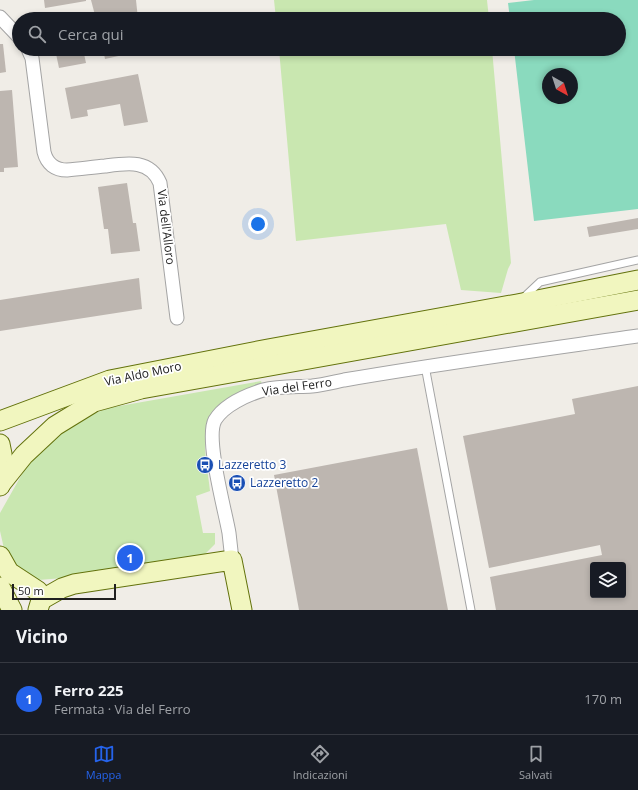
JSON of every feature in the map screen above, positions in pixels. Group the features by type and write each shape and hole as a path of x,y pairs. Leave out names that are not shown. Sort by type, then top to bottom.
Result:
{"main road":[{"path":"517,304 638,280"},
{"name":"Via del Ferro","path":"210,377 638,300"},
{"name":"Via Aldo Moro","path":"0,421 110,380 268,349 517,304"},
{"name":"Via Aldo Moro","path":"0,486 24,455 56,426 94,402 141,389 210,377"},
{"name":"Via Aldo Moro","path":"0,444 3,455 3,470 0,486"},
{"path":"0,556 9,572 38,591 39,605"},
{"path":"39,605 62,588 74,584 232,560 242,610"},
{"path":"26,583 40,584 59,581 74,584"}],"street":[{"path":"2,22 12,31"},
{"name":"Via dell'Alloro","path":"31,56 44,152 51,165 59,170 67,170 133,163 145,167 157,176 160,183 177,318"},
{"name":"Via del Ferro","path":"232,560 229,535 212,448 212,429 215,420 232,404 249,395 265,390 288,386 313,386 425,366 638,336"}],"lane":[{"path":"517,304 540,282 638,260"},
{"path":"425,366 471,610"}],"green space":[{"path":"274,0 487,0 488,12 275,12"},
{"path":"534,0 638,0 638,209 534,221 515,56 626,56 626,12 509,12 508,3"},
{"path":"280,56 493,56 511,263 501,293 461,290 446,224 296,241"},
{"path":"261,381 262,384 208,422 205,447 210,491 196,496 203,533 215,533 215,544 204,555 195,560 77,577 38,580 25,578 5,553 0,531 0,513 26,467 51,439 79,420 108,408"}],"building":[{"path":"44,0 86,0 86,1 45,8"},
{"path":"91,0 136,0 137,12 94,12"},
{"path":"0,44 3,44 6,72 0,73"},
{"path":"56,56 84,56 86,63 59,68"},
{"path":"104,56 118,56 105,59"},
{"path":"138,74 148,122 124,126 120,104 87,110 88,116 71,119 65,88"},
{"path":"12,90 18,167 4,168 4,172 0,172 0,91"},
{"path":"127,183 133,223 136,223 140,251 111,254 108,229 104,229 98,187"},
{"path":"638,218 638,229 589,237 587,227"},
{"path":"139,278 142,309 0,331 0,300"},
{"path":"638,386 638,610 496,610 490,577 602,555 600,545 489,568 463,436 575,414 572,399"},
{"path":"417,448 448,610 299,610 274,475"}],"place":[{"name":"Lazzeretto 3","path":"205,465"},
{"name":"Lazzeretto 2","path":"237,483"},
{"name":"Ferro 225","path":"130,558"}]}
